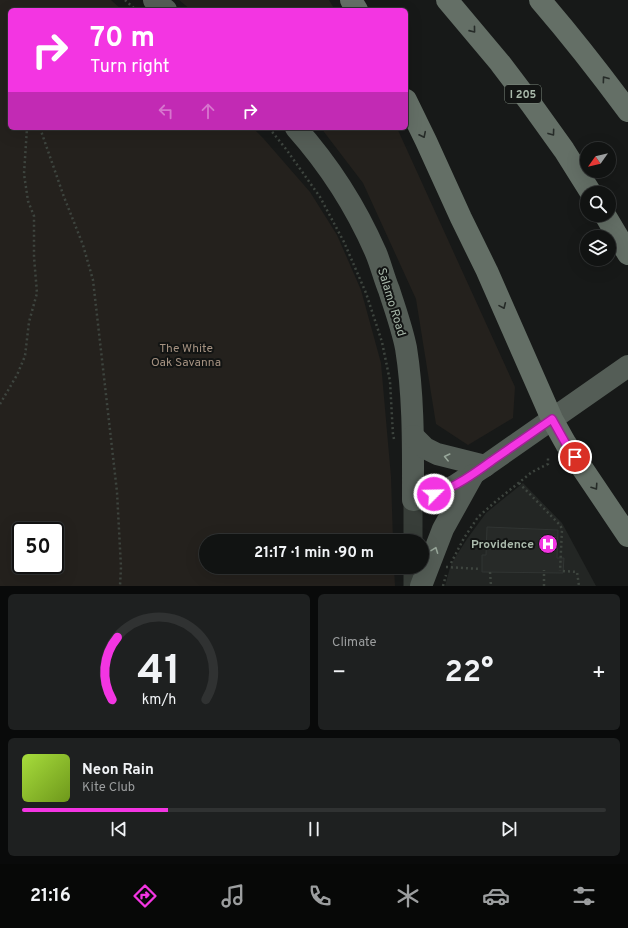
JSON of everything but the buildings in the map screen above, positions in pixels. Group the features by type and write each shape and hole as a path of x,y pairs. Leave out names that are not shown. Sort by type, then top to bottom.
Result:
{"highway":[{"name":"I 205","path":"447,0 500,63 564,150 587,186"},
{"path":"540,0 562,24 628,111"},
{"path":"408,104 487,271 552,419 566,444 628,536"},
{"path":"609,222 628,254"}],"main road":[{"path":"154,0 164,8"},
{"name":"Salamo Road","path":"298,130 342,188 356,213 376,254 398,317 405,347 409,377 404,439 413,500"},
{"path":"413,500 446,490 479,470 628,366"},
{"path":"404,439 437,454 479,470"},
{"path":"421,586 443,529 479,470"}],"street":[{"path":"413,500 413,534"},
{"path":"413,574 413,586"}],"path":[{"path":"125,0 134,8"},
{"path":"0,404 17,375 25,356 29,322 37,293 34,257 34,216 28,201 24,174 27,130"},
{"path":"41,130 64,197 83,245 93,280 117,492 121,567 120,586"},
{"path":"270,130 286,149 320,197 344,242 366,293 382,342 390,381 393,435 404,439"},
{"path":"443,586 448,567 464,538 478,517 532,472 548,464 548,458"},
{"path":"519,483 560,525 562,529 562,571 577,572 579,586"},
{"path":"444,567 481,569"},
{"path":"544,570 544,586"},
{"path":"490,572 491,586"}],"shaded area":[{"path":"523,483 562,523 596,586 445,586 451,564 486,513"}],"green space":[{"name":"The White Oak Savanna","path":"0,0 111,0 120,8 8,8 8,130 255,130 310,192 337,235 361,290 381,363 391,477 393,534 199,534 199,574 394,574 395,586 0,586"},
{"path":"179,0 329,0 334,8 189,8"},
{"path":"323,130 398,130 515,387 513,418 468,445 436,424 416,299 363,183"}],"place":[{"name":"Providence","path":"548,544"}],"route":[{"path":"434,494 446,490 474,474 552,419 575,457"}]}
